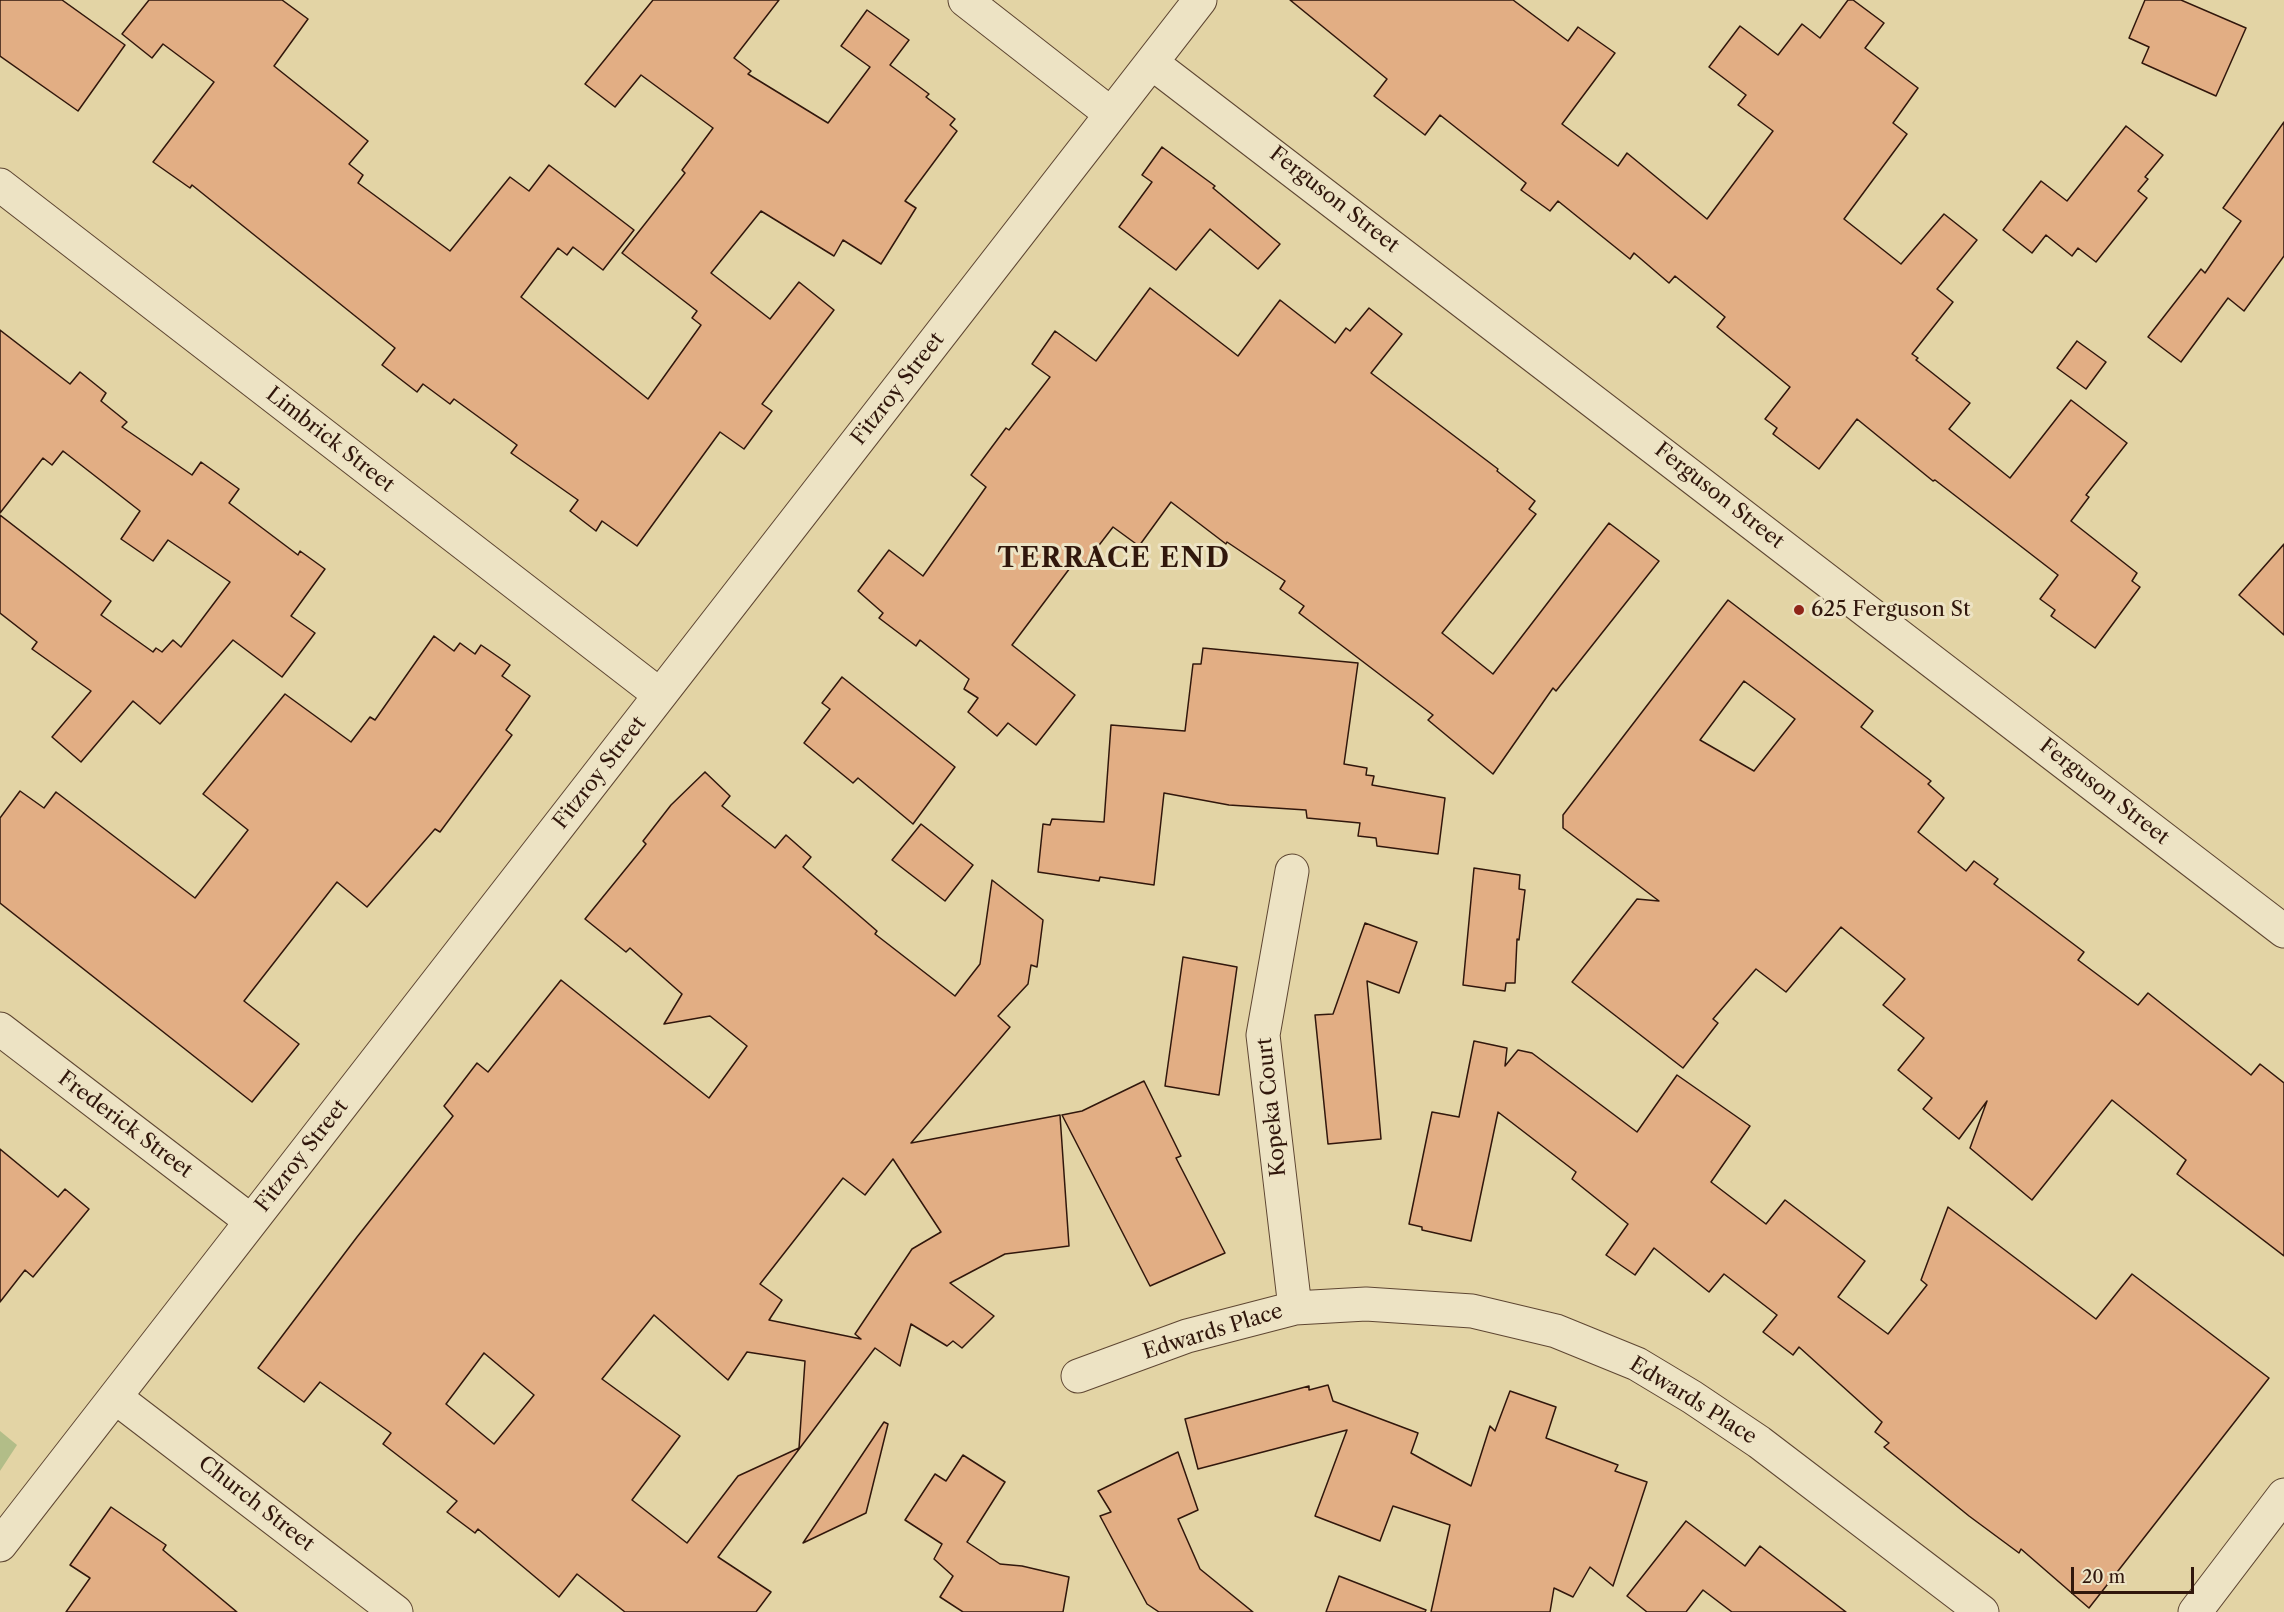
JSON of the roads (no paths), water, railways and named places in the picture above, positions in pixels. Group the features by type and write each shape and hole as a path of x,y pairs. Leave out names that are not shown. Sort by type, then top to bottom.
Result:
{"street":[{"path":"964,0 1112,114"},
{"name":"Fitzroy Street","path":"0,1545 1200,0"},
{"name":"Ferguson Street","path":"1152,63 2284,931"},
{"name":"Limbrick Street","path":"0,185 660,695"},
{"name":"Kopeka Court","path":"1292,871 1263,1035 1294,1308"},
{"name":"Frederick Street","path":"0,1029 251,1221"},
{"name":"Edwards Place","path":"1078,1376 1187,1336 1294,1308 1366,1304 1472,1311 1556,1331 1637,1364 1759,1442 1982,1612"},
{"name":"Church Street","path":"115,1396 396,1612"},
{"path":"2195,1612 2284,1495"}],"place":[{"name":"625 Ferguson St","path":"1799,610"}],"district":[{"name":"TERRACE END","path":"1114,559"}]}
